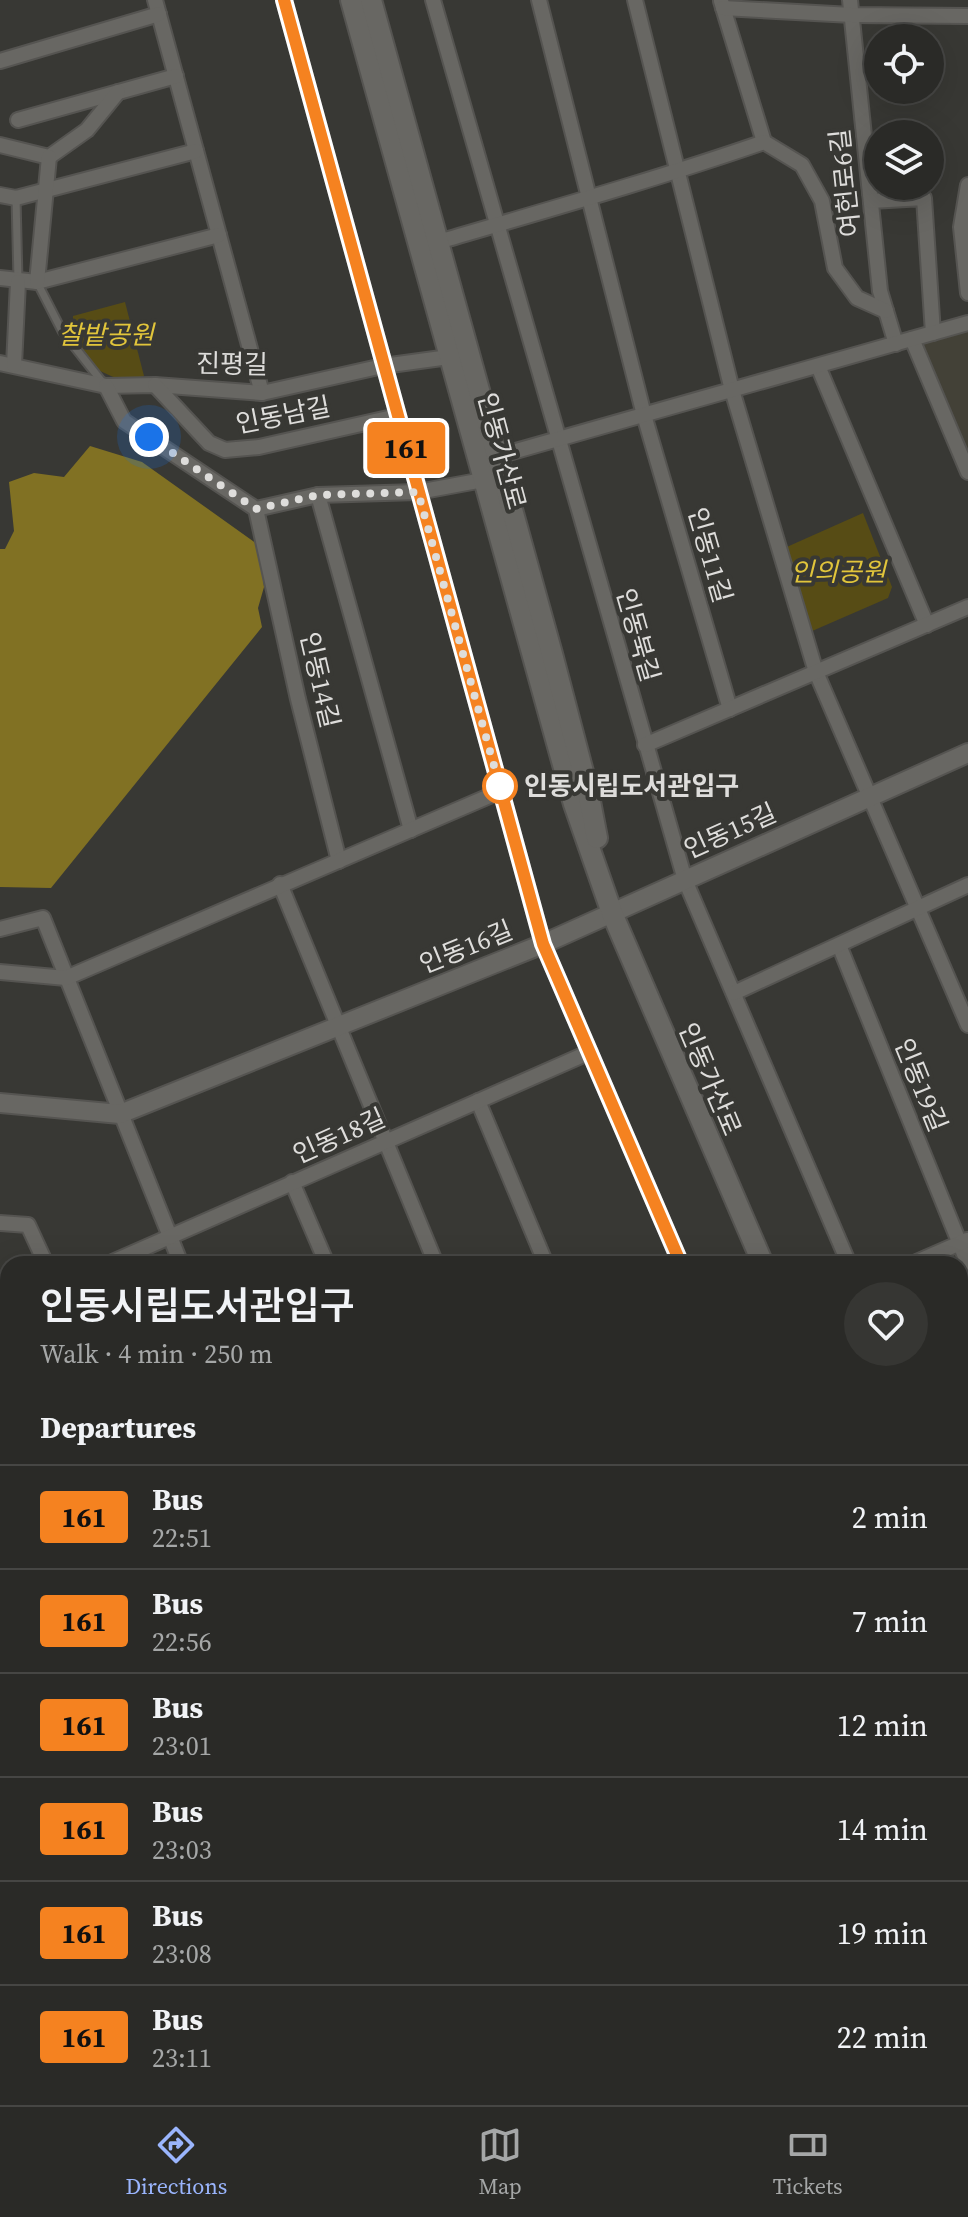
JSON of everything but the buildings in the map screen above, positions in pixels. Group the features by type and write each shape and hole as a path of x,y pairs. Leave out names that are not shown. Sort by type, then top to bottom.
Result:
{"main road":[{"name":"인동가산로","path":"351,0 574,804 612,913 760,1256"},
{"name":"인동가산로","path":"371,0 584,776 612,913"}],"street":[{"path":"284,0 543,944 678,1256"},
{"name":"인동11길","path":"539,0 644,415 730,709"},
{"path":"635,0 732,390 816,672 968,1025"},
{"name":"인동북길","path":"436,1 685,880 846,1256"},
{"path":"886,311 857,298 835,268 822,201 802,165 764,142 722,4 851,7 968,16"},
{"path":"0,61 157,7 262,393"},
{"name":"여헌로6길","path":"851,7 880,291 896,344"},
{"path":"18,120 176,76"},
{"path":"37,282 49,157 87,130 118,92"},
{"path":"438,242 676,173 764,142"},
{"path":"0,145 49,157"},
{"path":"0,195 16,198 196,151"},
{"path":"968,185 961,227 968,293"},
{"path":"871,201 924,198 933,333"},
{"path":"0,278 37,282 219,235"},
{"name":"진평길","path":"18,282 7,364 106,386 155,385 262,393 383,366 449,357"},
{"path":"498,456 968,323"},
{"path":"912,339 968,472"},
{"path":"818,366 927,625"},
{"name":"인동남길","path":"155,385 209,443 225,450 259,447 397,416"},
{"path":"106,386 124,421 256,509 318,495 418,492 483,480"},
{"name":"인동14길","path":"318,495 411,830"},
{"name":"인동14길","path":"256,509 298,699 339,861"},
{"path":"645,745 968,607"},
{"name":"인동15길","path":"612,913 968,753"},
{"path":"0,972 66,978 501,791"},
{"path":"280,884 433,1256"},
{"path":"734,993 968,885"},
{"name":"인동16길","path":"0,1103 120,1114 339,1028 612,913"},
{"path":"0,929 43,918 178,1256"},
{"name":"인동19길","path":"839,945 964,1242"},
{"name":"인동18길","path":"126,1256 590,1052"},
{"path":"478,1101 543,1256"},
{"path":"292,1182 324,1256"},
{"path":"0,1223 28,1225 42,1256"},
{"path":"931,1256 964,1242"}],"lane":[{"path":"16,198 18,282"},
{"path":"37,282 62,331 106,386"}],"shaded area":[{"path":"968,329 968,462 920,342"},
{"path":"90,446 142,462 260,546 264,587 258,608 262,627 51,888 0,887 0,549 5,549 14,531 9,482 34,473 64,477"}],"green space":[{"name":"찰밭공원","path":"125,302 144,376 124,382 98,370 73,336 73,316"},
{"name":"인의공원","path":"863,513 892,587 888,598 803,635 780,550"}],"bus line":[{"name":"161","path":"284,0 543,944 678,1256"}],"place":[{"name":"인동시립도서관입구","path":"500,786"}],"route":[{"path":"149,437 256,509 318,495 418,492 501,791 500,786"}]}
